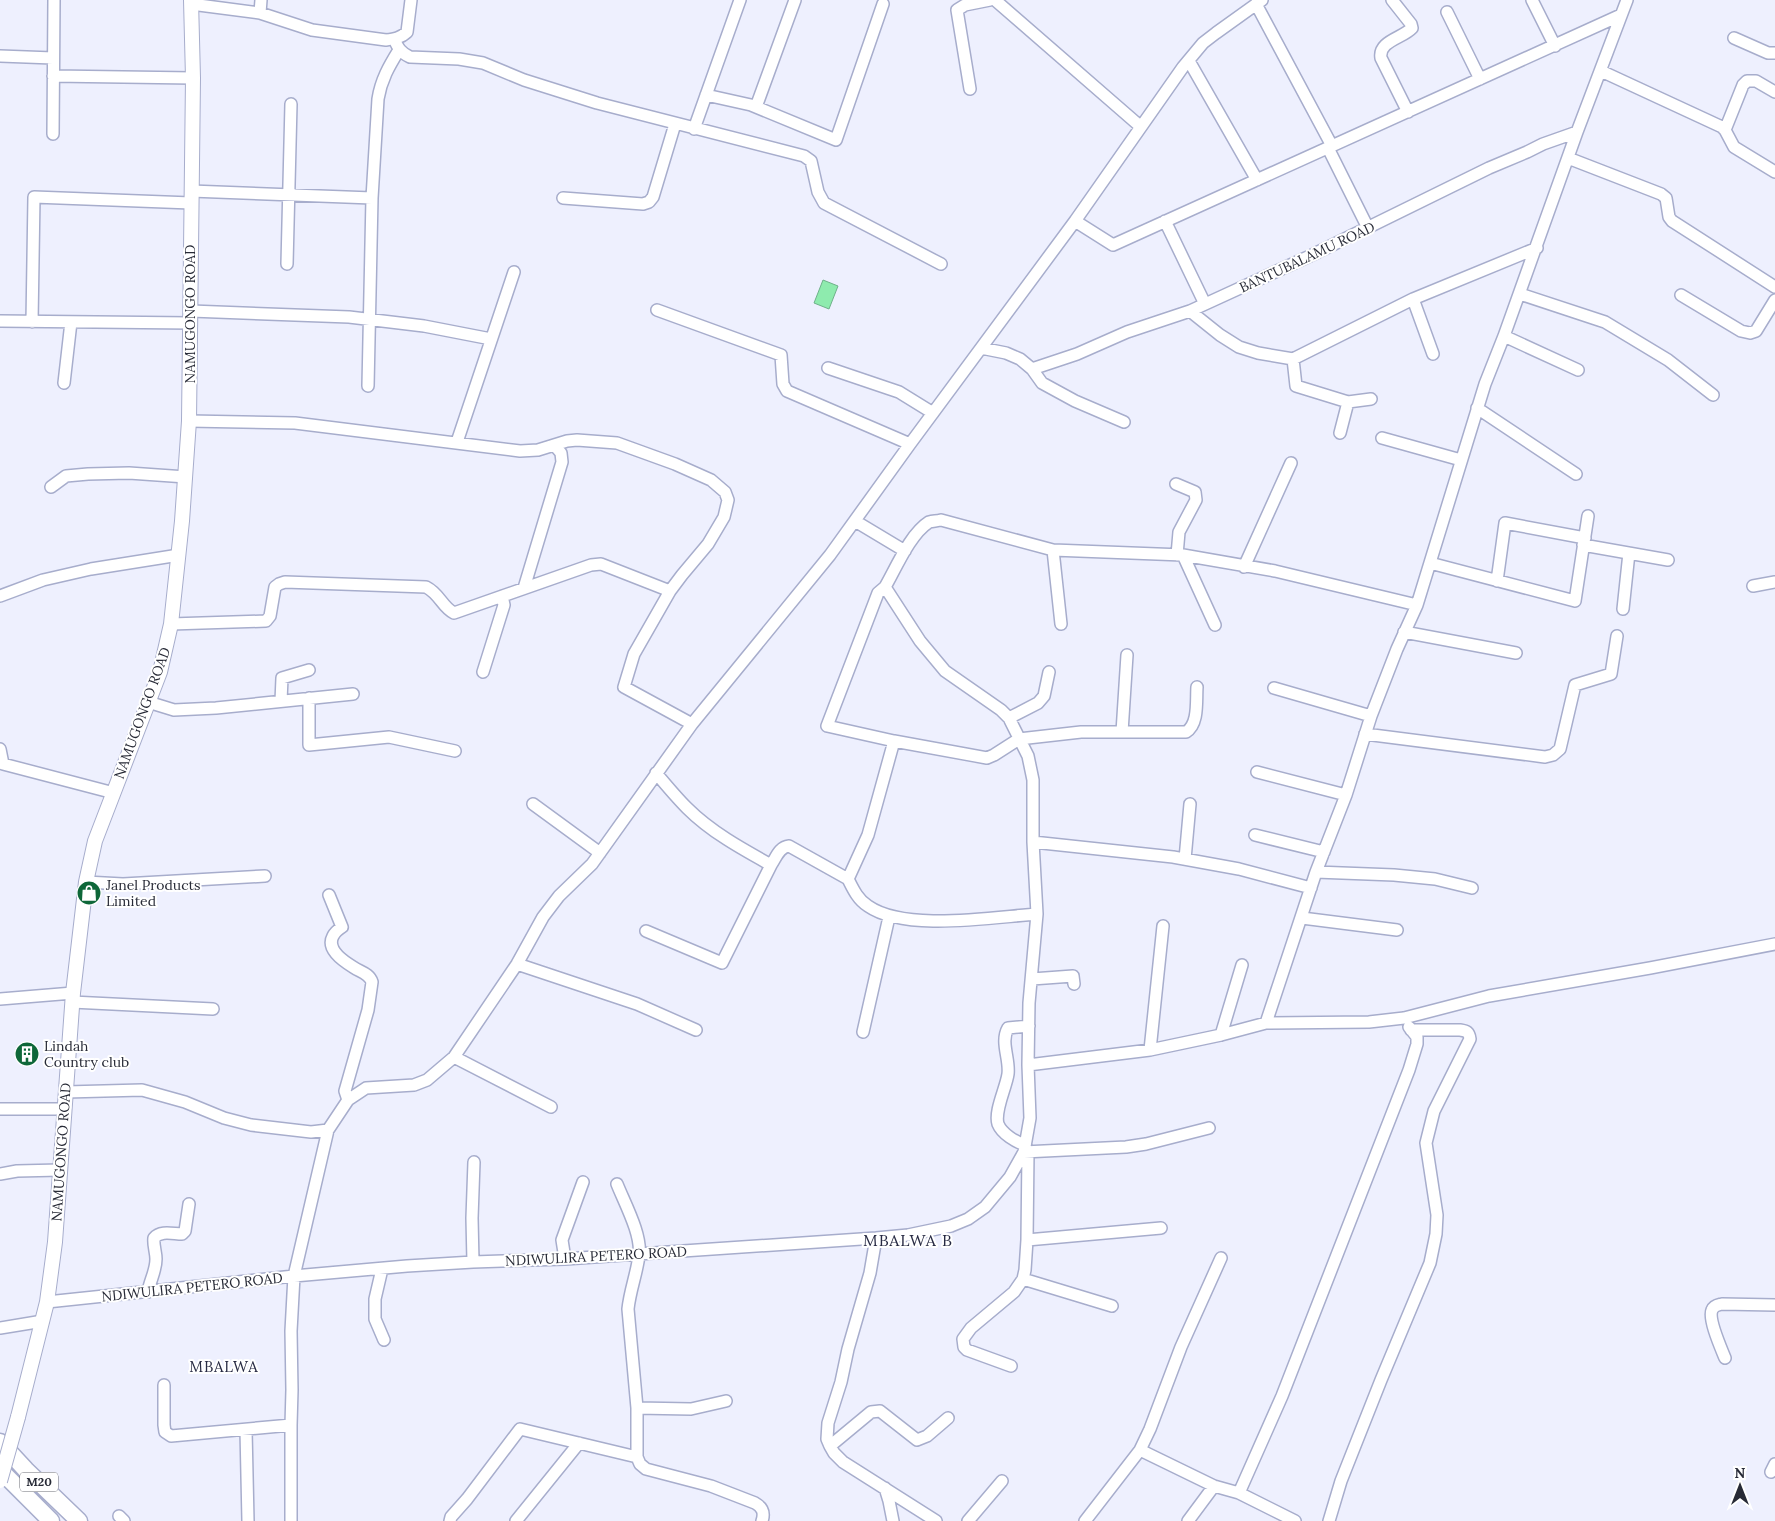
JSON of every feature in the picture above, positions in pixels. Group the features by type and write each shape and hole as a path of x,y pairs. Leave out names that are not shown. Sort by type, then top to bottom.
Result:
{"highway":[{"name":"M20","path":"0,1442 79,1521"},
{"name":"M20","path":"0,1470 51,1521"}],"main road":[{"name":"NAMUGONGO ROAD","path":"0,1481 47,1302 54,1242 73,998 86,882 95,841 160,672 171,624 186,477 189,421 191,317 191,2"}],"street":[{"path":"53,134 54,0"},
{"path":"260,13 261,0"},
{"path":"368,386 372,198 380,88 397,45 407,32 411,0"},
{"path":"694,129 740,0"},
{"path":"756,106 795,0"},
{"path":"970,89 957,10 965,6 990,0"},
{"path":"995,0 1141,127"},
{"path":"1392,0 1411,24 1412,28 1383,47 1380,52 1381,58 1408,112"},
{"path":"1532,0 1555,46"},
{"path":"1266,1022 1316,872 1346,795 1371,716 1404,632 1417,605 1484,384 1520,294 1577,132 1627,0"},
{"path":"191,2 260,13 312,30 367,38 397,45 403,54 410,57 459,59 483,63 542,86 597,103 804,156 811,161 818,192 824,203 941,264"},
{"path":"291,1521 291,1332 294,1276 328,1130 348,1100 366,1088 414,1085 427,1080 454,1057 517,964 548,910 559,896 592,864 692,724 830,555 1076,221 1189,60 1203,43 1259,2 1368,228"},
{"path":"706,95 756,106 836,140 883,4"},
{"path":"1447,12 1480,79"},
{"path":"1076,221 1113,245 1621,16"},
{"path":"1734,38 1768,53 1775,53"},
{"path":"0,56 53,58"},
{"path":"1189,60 1257,180"},
{"path":"1601,71 1725,130 1734,147 1775,172"},
{"path":"53,76 192,78"},
{"path":"1725,130 1747,81 1756,81 1775,92"},
{"path":"287,264 291,104"},
{"path":"563,198 643,204 650,202 675,124"},
{"name":"BANTUBALAMU ROAD","path":"1032,369 1077,354 1127,332 1205,304 1368,228 1489,168 1543,144 1577,132"},
{"path":"1568,158 1661,194 1666,198 1669,217 1672,221 1775,288"},
{"path":"32,322 34,197 288,195 372,198"},
{"path":"1165,221 1205,304"},
{"path":"1190,310 1238,347 1293,360 1413,299 1537,248"},
{"path":"457,442 514,272"},
{"path":"1520,294 1605,322 1668,360 1713,395"},
{"path":"1681,295 1741,331 1750,334 1756,331 1775,300"},
{"path":"1413,299 1433,354"},
{"path":"657,310 781,355 783,384 787,391 910,444"},
{"path":"0,321 71,322 191,317 314,315 424,326 491,339"},
{"path":"64,383 71,322"},
{"path":"1504,336 1578,370"},
{"path":"981,348 1006,353 1020,359 1032,369 1042,383 1075,402 1124,422"},
{"path":"1293,360 1296,386 1348,402 1371,399"},
{"path":"828,368 899,392 933,413"},
{"path":"1340,434 1348,402"},
{"path":"1477,408 1576,474"},
{"path":"189,421 295,423 520,451 538,450 567,441 577,440 617,443 675,464 711,480 725,492 728,500 724,517 708,544 670,591 634,654 624,687 692,724"},
{"path":"1382,438 1461,460"},
{"path":"524,588 562,462 561,453 555,446"},
{"path":"1244,566 1291,463"},
{"path":"51,487 66,476 88,474 129,472 186,477"},
{"path":"1176,484 1195,492 1196,500 1179,532 1180,555 1215,625"},
{"path":"1430,562 1575,602 1588,516"},
{"path":"855,520 905,551"},
{"path":"1197,687 1194,722 1192,728 1186,732 1081,732 1019,739 987,758 894,741 827,726 878,593 885,587 905,551 919,531 931,521 941,520 1053,550 1180,555 1275,571 1417,605"},
{"path":"1497,581 1505,523 1629,553 1668,560"},
{"path":"1053,550 1061,624"},
{"path":"1623,609 1629,553"},
{"path":"0,596 43,580 91,569 178,555"},
{"path":"171,624 266,621 270,616 275,587 284,582 426,587 434,590 447,609 454,613 591,565 601,564 670,591"},
{"path":"1753,586 1775,582"},
{"path":"885,587 920,641 945,671 1001,710 1009,718 1042,699 1049,672"},
{"path":"484,672 504,605 502,596"},
{"path":"1404,632 1516,653"},
{"path":"1365,734 1545,757 1553,755 1560,749 1575,685 1611,674 1617,636"},
{"path":"1122,732 1126,655"},
{"path":"281,701 282,678 309,670"},
{"path":"1274,688 1371,716"},
{"path":"148,702 174,710 216,708 353,694"},
{"path":"309,698 309,745 388,738 455,751"},
{"name":"NDIWULIRA PETERO ROAD","path":"47,1302 294,1276 382,1269 876,1238 908,1235 951,1226 968,1219 985,1207 1010,1177 1026,1150 1030,1118 1029,1026 1037,914 1033,842 1034,806 1031,766 1009,718"},
{"path":"848,879 868,835 894,741"},
{"path":"0,749 3,764 114,793"},
{"path":"1258,772 1346,795"},
{"path":"656,773 688,809 718,832 771,865"},
{"path":"533,804 600,853"},
{"path":"1185,859 1190,804"},
{"path":"1255,836 1324,852"},
{"path":"1033,842 1185,859 1239,869 1311,888"},
{"path":"646,931 722,963 771,865 781,849 789,846 848,879 856,895 866,905 889,917 930,921 963,921 1037,914"},
{"path":"1316,872 1394,874 1435,879 1472,888"},
{"path":"86,882 123,884 266,876"},
{"path":"330,895 342,927 333,935 331,944 334,952 352,967 368,975 372,982 368,1010 345,1091 348,1100"},
{"path":"863,1032 889,917"},
{"path":"1302,918 1397,930"},
{"path":"1150,1050 1163,926"},
{"path":"1028,1066 1150,1050 1221,1035 1266,1022 1369,1022 1404,1018 1489,996 1775,944"},
{"path":"517,964 637,1004 696,1030"},
{"path":"1221,1035 1242,965"},
{"path":"1032,979 1072,976 1074,984"},
{"path":"0,999 73,998 213,1009"},
{"path":"1239,1493 1282,1396 1409,1070 1418,1044 1418,1037 1404,1018"},
{"path":"1010,1366 967,1350 964,1347 963,1339 971,1328 1014,1292 1023,1279 1026,1270 1026,1150 1002,1130 998,1123 998,1113 1008,1072 1005,1045 1006,1033 1008,1028 1029,1026"},
{"path":"1329,1521 1341,1481 1430,1263 1436,1234 1437,1215 1426,1143 1434,1111 1470,1039 1470,1034 1460,1030 1411,1030"},
{"path":"454,1057 551,1107"},
{"path":"66,1092 142,1090 185,1102 224,1118 251,1125 311,1132 328,1130"},
{"path":"0,1109 65,1109"},
{"path":"1026,1150 1126,1147 1146,1144 1209,1128"},
{"path":"473,1262 474,1162"},
{"path":"0,1174 17,1171 60,1170"},
{"path":"565,1259 562,1240 583,1182"},
{"path":"617,1184 636,1232 640,1254 628,1309 637,1408 637,1457 640,1464 646,1469 712,1486 755,1502 761,1506 763,1511 762,1521"},
{"path":"148,1292 154,1275 156,1260 154,1238 157,1235 167,1233 182,1234 185,1231 189,1204"},
{"path":"1027,1240 1161,1228"},
{"path":"876,1238 870,1273 828,1423 827,1439 834,1453 843,1462 936,1521"},
{"path":"1085,1521 1140,1450 1150,1429 1181,1347 1221,1258"},
{"path":"382,1269 375,1299 375,1319 384,1340"},
{"path":"1023,1279 1112,1306"},
{"path":"1725,1358 1715,1332 1711,1314 1712,1309 1722,1304 1775,1305"},
{"path":"0,1328 43,1321"},
{"path":"164,1385 164,1425 165,1432 171,1436 291,1425"},
{"path":"637,1408 691,1409 726,1401"},
{"path":"830,1446 871,1412 875,1411 880,1412 917,1440 927,1436 948,1418"},
{"path":"450,1521 451,1517 474,1490 518,1430 523,1429 637,1457"},
{"path":"246,1430 248,1521"},
{"path":"516,1521 579,1443"},
{"path":"1140,1450 1214,1486 1239,1493 1295,1521"},
{"path":"968,1521 1002,1481"},
{"path":"1188,1521 1214,1486"},
{"path":"885,1488 893,1521"}],"shaded area":[{"path":"823,280 838,286 829,309 814,303"}],"place":[{"name":"Janel Products Limited","path":"89,893"},
{"name":"Lindah Country club","path":"27,1054"}],"district":[{"name":"MBALWA B","path":"908,1240"},
{"name":"MBALWA","path":"224,1367"}]}
